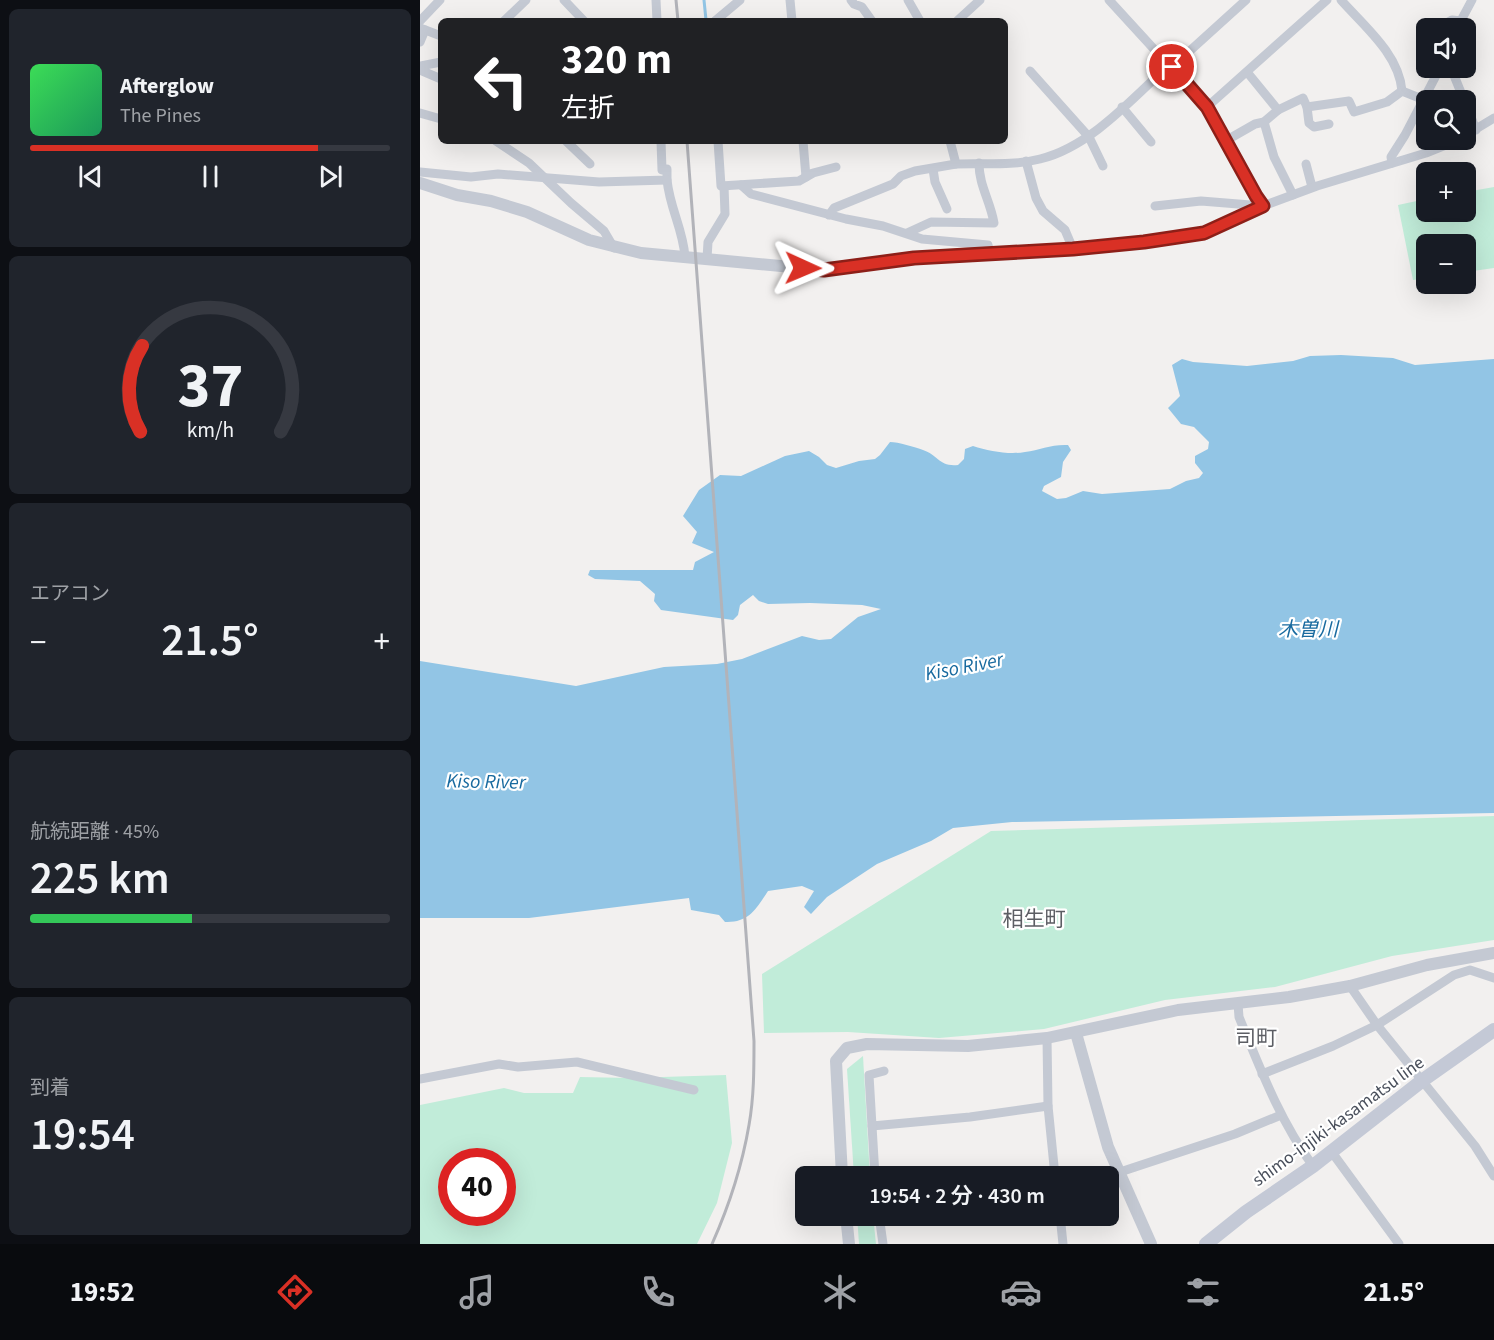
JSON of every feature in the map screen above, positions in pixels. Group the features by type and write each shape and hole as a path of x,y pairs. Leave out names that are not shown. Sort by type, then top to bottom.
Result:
{"main road":[{"name":"shimo-injiki-kasamatsu line","path":"1206,1244 1246,1212 1313,1166 1423,1080 1494,1030"}],"street":[{"path":"420,42 422,26 440,0"},
{"path":"507,18 526,0"},
{"path":"564,0 581,18"},
{"path":"656,0 657,18"},
{"path":"719,18 740,0"},
{"path":"790,0 792,18"},
{"path":"851,0 862,7 870,18"},
{"path":"908,0 918,18"},
{"path":"960,18 980,0"},
{"path":"1109,0 1207,107 1263,206"},
{"path":"829,215 834,208 893,184 901,176 915,171 956,164 1041,159 1089,137 1246,0"},
{"path":"1207,107 1327,0"},
{"path":"1341,0 1385,49 1401,80 1402,91"},
{"path":"1463,18 1472,0"},
{"path":"422,26 438,34"},
{"path":"420,68 438,63"},
{"path":"420,68 438,77"},
{"path":"1030,71 1089,137 1103,166"},
{"path":"1247,72 1278,110"},
{"path":"1402,91 1416,97"},
{"path":"1307,107 1350,101 1354,112 1387,102 1402,91"},
{"path":"1227,140 1255,124 1264,122 1278,110 1303,98 1309,123 1314,127 1329,124"},
{"path":"1122,107 1151,142"},
{"path":"1392,163 1391,157 1416,112"},
{"path":"420,113 438,118"},
{"path":"1476,130 1494,118"},
{"path":"1264,122 1274,157 1293,195"},
{"path":"500,144 529,163 604,231 614,248"},
{"path":"569,144 590,164"},
{"path":"661,144 662,170 667,169 669,196 683,238 685,257"},
{"path":"707,259 708,242 725,214 718,144"},
{"path":"803,144 806,177"},
{"path":"951,144 956,164"},
{"path":"420,183 457,195 491,201 527,212 589,240 614,248 824,270 900,259 1073,249 1204,233 1312,187 1433,150"},
{"path":"1026,161 1036,198 1043,211 1065,230 1073,249"},
{"path":"907,233 931,222 994,223 992,208 979,178 979,163"},
{"path":"1306,164 1312,187"},
{"path":"724,186 799,181 813,173 836,167"},
{"path":"933,169 935,182 947,209"},
{"path":"420,172 471,177 498,174 599,182 668,180"},
{"path":"741,185 751,194 907,233 922,239 988,245 990,253"},
{"path":"1155,206 1201,201 1263,206"},
{"path":"841,1166 836,1061 847,1048 867,1044 968,1046 1047,1038 1178,1010 1289,997 1350,986 1427,965 1494,952"},
{"path":"1262,1074 1334,1046 1377,1025 1454,975 1470,970 1494,978"},
{"path":"1350,986 1377,1025 1476,1146 1494,1176"},
{"path":"1238,1004 1239,1017 1262,1074 1281,1115 1313,1166"},
{"path":"1076,1033 1112,1166"},
{"path":"1047,1038 1048,1106 1054,1166"},
{"path":"420,1079 499,1064 518,1067 577,1062 694,1090"},
{"path":"874,1166 869,1075 884,1071"},
{"path":"872,1126 1048,1106"},
{"path":"1119,1172 1235,1134 1281,1115"},
{"path":"1331,1151 1400,1244"},
{"path":"1119,1185 1151,1244"},
{"path":"847,1226 849,1244"},
{"path":"881,1226 883,1244"},
{"path":"1061,1226 1063,1244"}],"green space":[{"path":"1494,187 1494,268 1476,271 1476,234 1416,234 1416,280 1413,280 1398,205 1416,201 1416,222 1476,222 1476,190"},
{"path":"1494,816 1494,940 1392,956 1275,987 1165,1000 1044,1029 939,1038 848,1032 764,1033 762,974 991,831"},
{"path":"863,1056 869,1166 853,1166 847,1069"},
{"path":"726,1075 732,1143 717,1203 697,1244 420,1244 420,1105 504,1088 524,1093 573,1093 580,1077"},
{"path":"858,1226 874,1226 876,1244 859,1244"}],"water":[{"name":"木曽川","path":"1310,356 1393,358 1415,365 1494,359 1494,813 1012,822 953,828 931,841 877,864 827,897 811,914 804,907 814,891 802,886 768,891 751,914 733,922 725,922 719,915 691,910 689,898 529,918 420,918 420,661 576,686 664,667 717,664 742,659 802,636 819,640 831,639 858,617 881,609 862,605 768,604 759,601 753,595 740,605 738,615 733,620 661,610 654,601 655,594 640,581 595,579 588,575 590,570 693,570 695,562 714,552 692,543 697,532 683,516 699,490 720,475 741,476 785,456 809,451 827,465 836,468 875,459 890,442 923,450 952,465 958,465 964,459 965,449 973,446 992,451 1019,453 1068,445 1071,450 1063,462 1061,477 1044,486 1042,491 1057,499 1083,491 1102,494 1170,489 1186,481 1199,478 1203,473 1195,463 1195,456 1208,449 1209,442 1194,427 1181,424 1168,408 1180,396 1172,365 1182,359 1193,362 1247,366 1293,361"}],"waterway":[{"path":"704,0 706,18"}],"railway":[{"path":"676,0 678,18"},
{"path":"687,144 754,1041 753,1094 743,1156 712,1244"}],"district":[{"name":"相生町","path":"1034,919"},
{"name":"司町","path":"1256,1038"}],"route":[{"path":"803,268 824,270 900,259 1073,249 1144,242 1204,233 1263,206 1207,107 1172,67"}],"water label":[{"name":"Kiso River","path":"964,666"},
{"name":"Kiso River","path":"486,781"}]}
